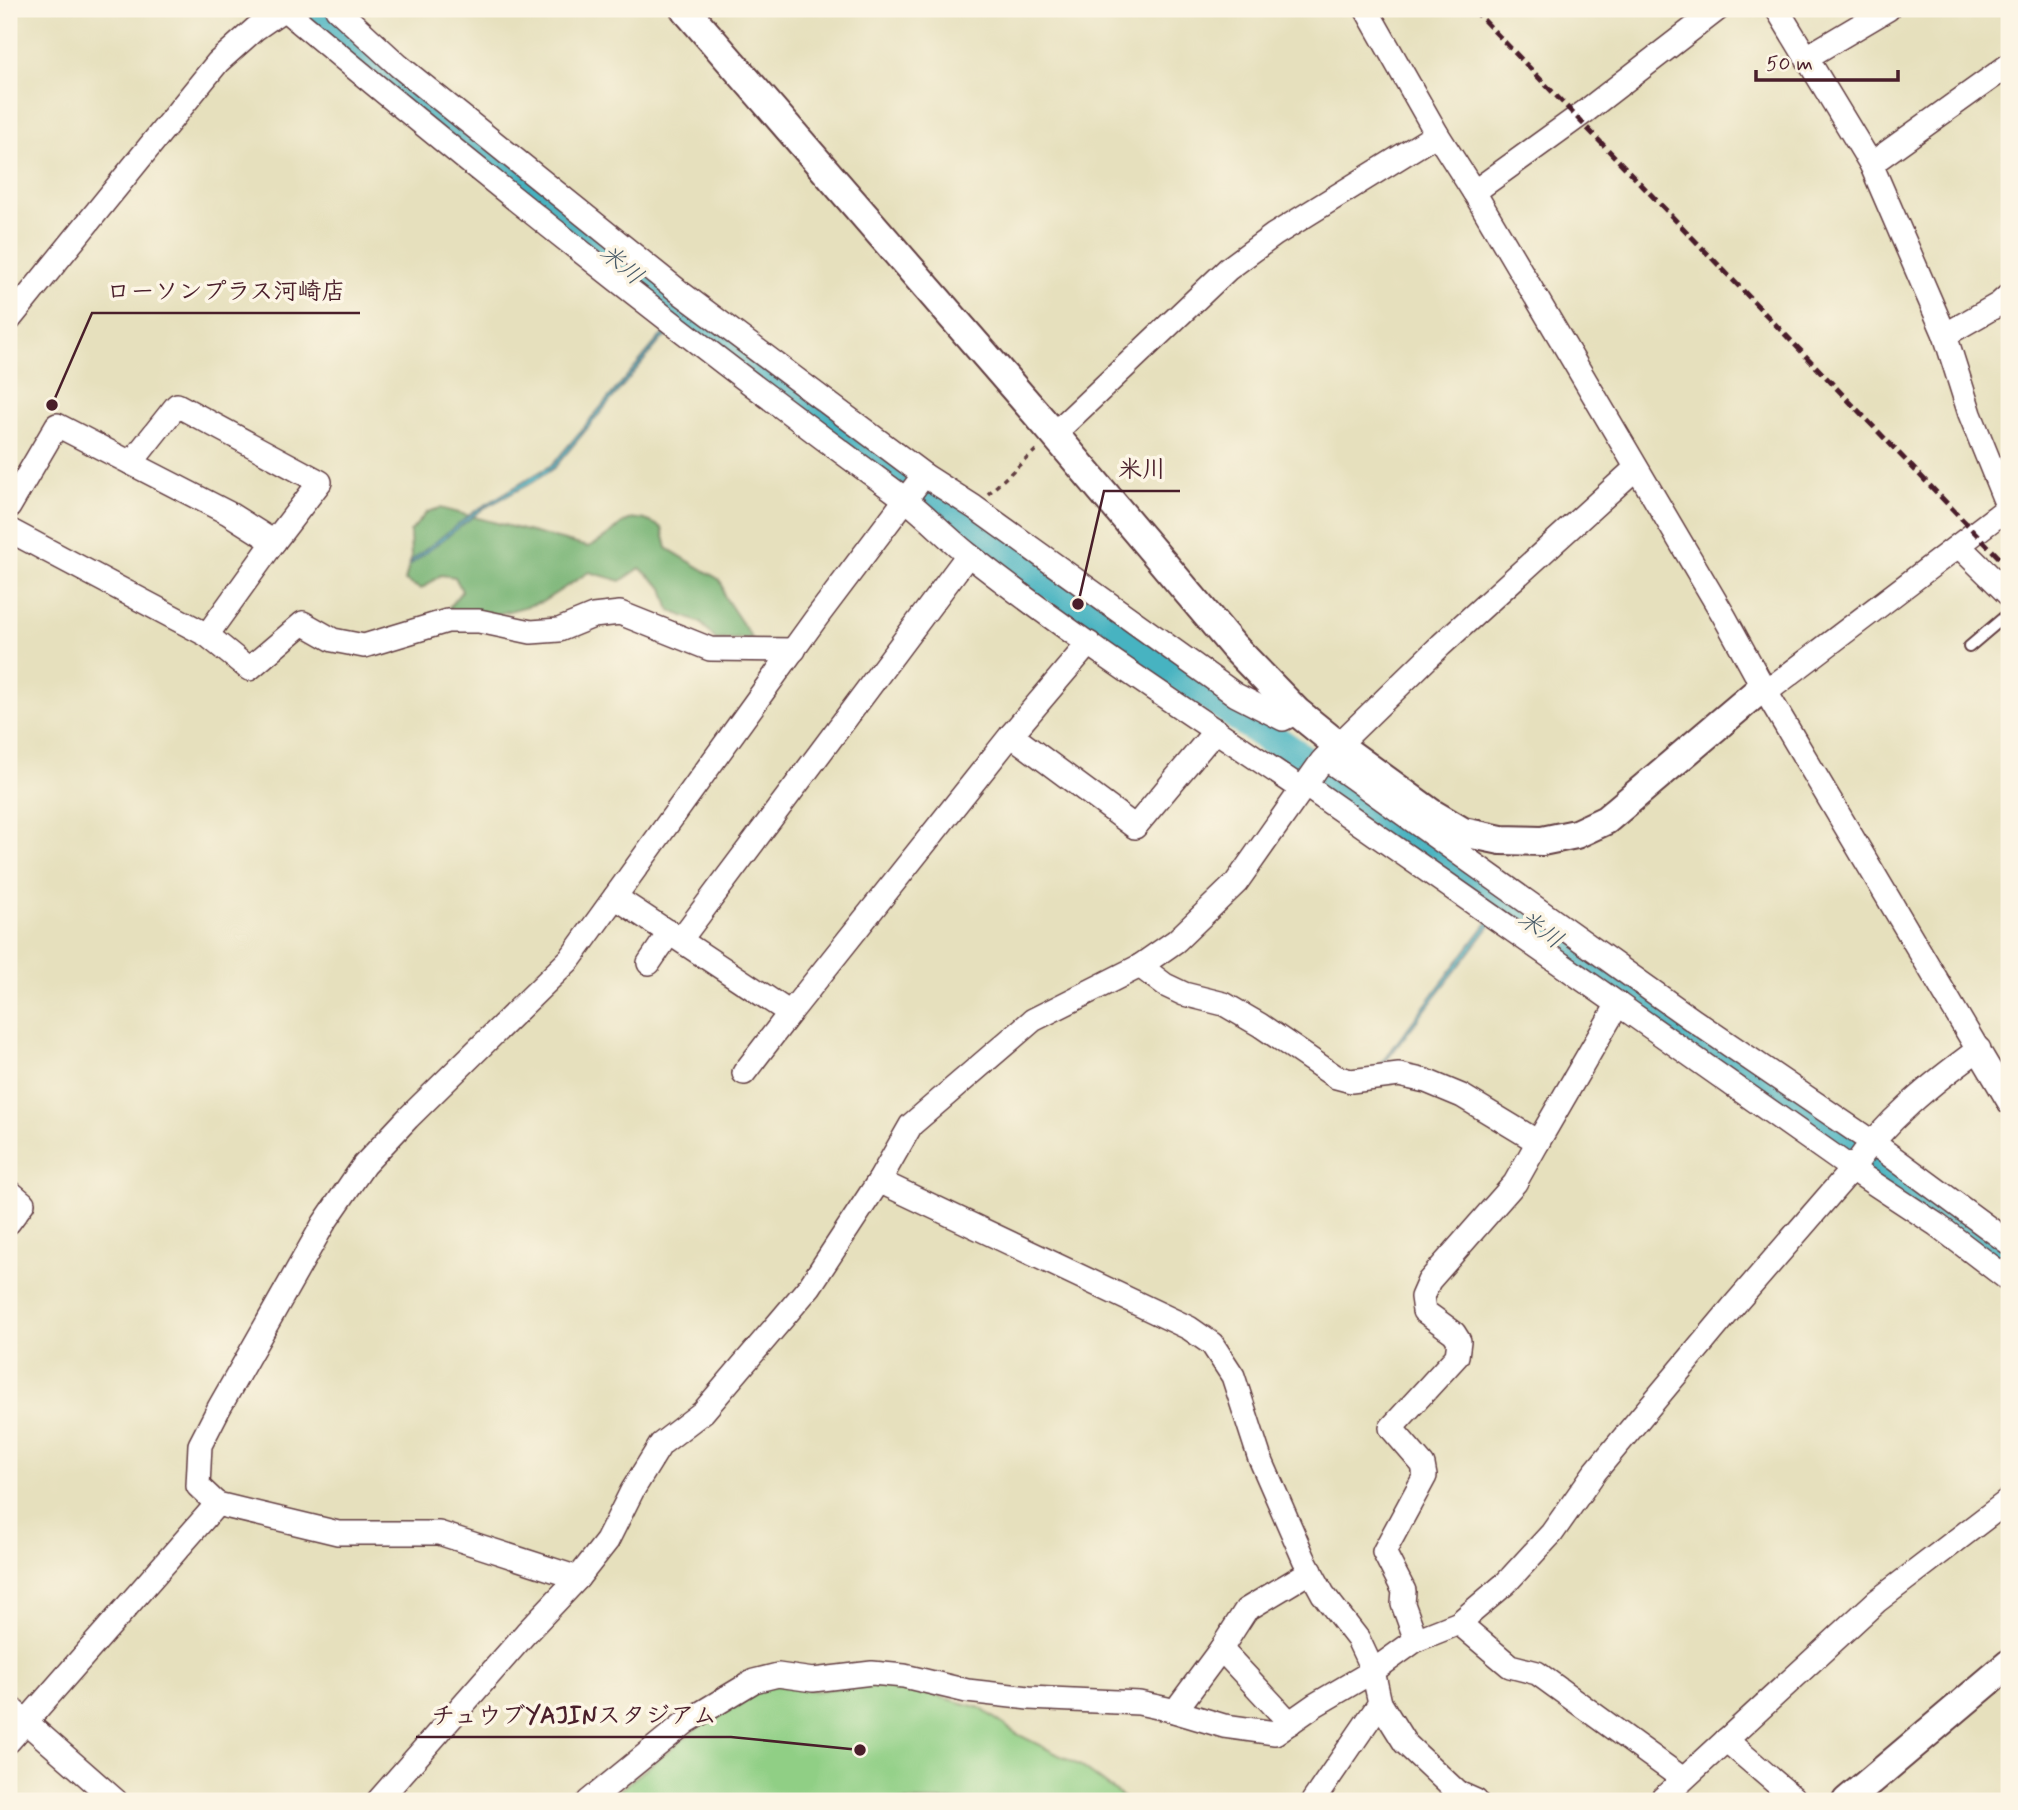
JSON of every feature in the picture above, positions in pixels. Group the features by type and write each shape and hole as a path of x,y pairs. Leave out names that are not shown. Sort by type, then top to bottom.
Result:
{"street":[{"path":"9,320 218,62 255,29 284,9 607,274 905,499 968,555 1089,643 1216,730 1430,813 1462,832 1501,840 1542,841 1576,834 1606,820 1764,690 2009,508 1970,414 1945,335 1871,164 1777,9"},
{"path":"337,9 399,66 681,293 924,475 974,507 1236,695 1283,719 1297,712"},
{"path":"685,9 1054,434 1234,647 1297,712 1317,770 1618,1004 1937,1225 2009,1280"},
{"path":"1366,9 1764,690 2009,1102"},
{"path":"1474,192 1578,118 1718,9"},
{"path":"1807,58 1888,9"},
{"path":"1871,164 2009,65"},
{"path":"1054,434 1228,269 1274,235 1437,134"},
{"path":"1945,335 1999,304 2009,295"},
{"path":"131,463 177,405 320,482 207,635"},
{"path":"9,507 57,425 228,513 274,542"},
{"path":"381,1800 526,1633 578,1578 607,1541 632,1491 662,1444 703,1412 810,1286 879,1181 911,1125 1032,1020 1140,966 1176,941 1237,883 1317,770 1441,645 1636,468"},
{"path":"578,1578 439,1533 338,1534 217,1504 198,1486 200,1445 324,1223 364,1165 408,1118 570,959 924,475"},
{"path":"9,530 207,635 249,669 303,623 333,639 364,646 447,621 479,621 531,632 559,630 593,616 620,613 710,649 794,650"},
{"path":"1959,546 2009,595"},
{"path":"649,963 675,936 968,555"},
{"path":"744,1073 1012,735 1089,643"},
{"path":"1012,735 1135,827 1216,730"},
{"path":"1317,770 1704,1028 2009,1243"},
{"path":"615,897 790,1013"},
{"path":"1140,966 1165,985 1184,994 1224,1004 1336,1077 1351,1081 1399,1075 1426,1082 1462,1096 1538,1142"},
{"path":"1416,1640 1403,1604 1404,1591 1384,1552 1426,1476 1423,1465 1391,1428 1457,1356 1459,1341 1454,1333 1424,1311 1422,1297 1429,1281 1515,1183 1618,1004"},
{"path":"589,1801 686,1722 754,1681 778,1675 813,1681 872,1673 904,1676 1004,1695 1139,1703 1224,1726 1275,1733 1315,1705 1373,1671 1416,1640 1460,1623 1506,1583 1552,1533 1595,1472 1735,1303 1853,1167 1870,1143 1941,1076 1979,1049"},
{"path":"879,1181 1189,1328 1212,1344 1233,1376 1259,1456 1322,1594 1358,1639 1373,1671 1380,1703 1405,1743 1458,1793 1476,1801"},
{"path":"9,1191 23,1203 9,1222"},
{"path":"1660,1801 1877,1601 2009,1500"},
{"path":"9,1741 17,1715 217,1504"},
{"path":"1175,1711 1246,1610 1311,1571"},
{"path":"1460,1623 1510,1666 1537,1673 1683,1779"},
{"path":"1221,1649 1290,1723"},
{"path":"1847,1801 2009,1664"},
{"path":"1313,1801 1380,1703"},
{"path":"17,1715 116,1801"},
{"path":"1726,1740 1797,1801"}],"lane":[{"path":"1969,647 2009,613"}],"path":[{"path":"974,507 1054,434"}],"green space":[{"path":"440,508 588,547 630,520 649,521 662,528 667,548 720,580 724,596 752,638 716,640 701,623 670,611 663,588 640,568 621,581 589,572 542,602 487,617 452,613 449,607 462,591 455,577 441,575 421,589 405,581 411,557 410,532 427,512"},
{"path":"873,1682 908,1688 980,1708 1017,1734 1081,1766 1128,1801 606,1801 693,1731 758,1689 779,1685 817,1691"}],"water":[{"path":"671,330 674,332 661,340 555,467 484,508 410,565 412,560 475,511 553,464 660,337"},
{"path":"1489,920 1492,923 1382,1066 1380,1065"}],"waterway":[{"name":"米川","path":"308,9 513,171 651,288 962,521 1508,902 1670,1023 1921,1195 2009,1260"}],"railway":[{"path":"1473,9 2009,568"}],"place":[{"name":"ローソンプラス河崎店","path":"52,405"},
{"name":"米川","path":"1078,604"},
{"name":"チュウブYAJINスタジアム","path":"860,1750"}]}
